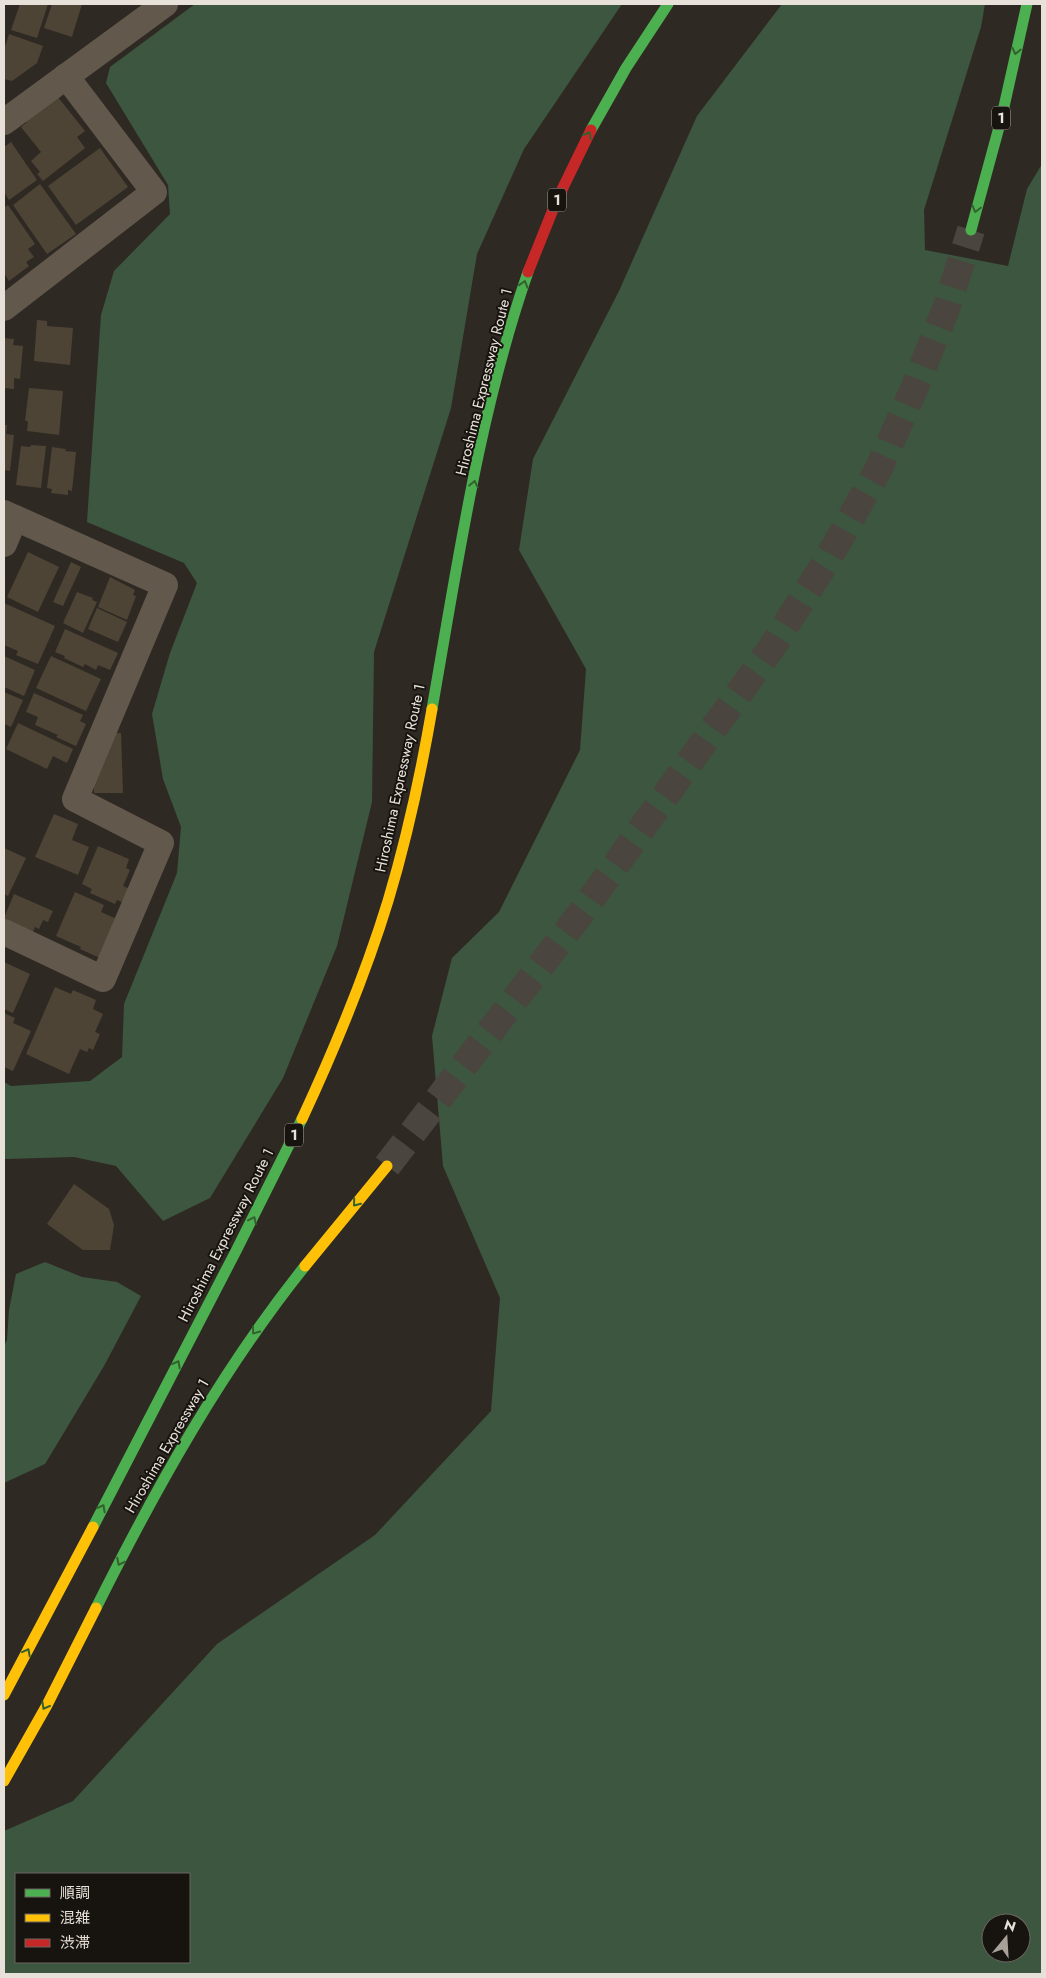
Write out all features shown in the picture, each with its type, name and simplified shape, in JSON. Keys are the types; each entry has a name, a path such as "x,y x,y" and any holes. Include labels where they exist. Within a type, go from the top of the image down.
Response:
{"highway":[{"name":"Hiroshima Expressway Route 1","path":"4,1695 248,1230 325,1066 363,974 388,902 408,831 464,531 489,416 507,342 526,276 551,213 578,153 611,92 646,34 668,4"},
{"name":"1","path":"971,230 1001,120 1027,4"},
{"name":"Hiroshima Expressway 1","path":"4,1781 53,1692 166,1473 201,1414 240,1352 285,1291 386,1166"}],"street":[{"path":"4,122 165,4"},
{"path":"4,308 154,192 66,76"},
{"path":"4,544 10,516 164,585 75,799 161,843 103,979 4,932"}],"green space":[{"path":"195,4 622,4 524,149 477,254 451,408 374,652 372,802 337,946 283,1078 210,1198 163,1221 116,1166 74,1157 4,1158 4,1082 11,1086 90,1081 122,1057 124,1004 177,873 181,827 163,779 152,714 170,653 197,583 184,563 87,522 101,315 114,271 170,214 168,185 106,83 110,67"},
{"path":"782,4 985,4 981,27 924,210 925,250 1008,266 1027,189 1042,164 1042,1974 4,1974 4,1831 73,1801 217,1644 375,1535 491,1411 500,1298 443,1166 432,1036 452,958 499,912 580,750 586,669 519,550 533,459 619,291 697,116"},
{"path":"45,1262 82,1277 117,1282 141,1296 104,1366 45,1464 4,1483 4,1346 7,1340 9,1310 16,1274"}],"building":[{"path":"20,4 48,4 37,38 11,30"},
{"path":"52,4 82,4 72,37 44,28"},
{"path":"9,34 43,46 37,63 12,81 4,79 4,50"},
{"path":"57,96 85,131 77,137 85,148 43,181 37,174 40,172 31,161 41,152 21,127 27,122 25,121"},
{"path":"11,142 37,180 9,200 4,192 4,147"},
{"path":"100,148 128,187 76,225 48,186"},
{"path":"40,184 76,234 47,254 13,205"},
{"path":"8,205 35,244 28,249 34,257 26,262 29,266 9,281 4,273 4,208"},
{"path":"37,320 47,321 47,326 73,328 70,365 34,361"},
{"path":"4,338 14,339 13,345 23,346 20,379 14,378 14,389 4,388"},
{"path":"29,388 63,391 59,435 27,431 28,421 25,421"},
{"path":"4,425 7,425 6,434 14,435 10,471 4,470"},
{"path":"31,445 46,446 41,488 16,485 21,446 30,447"},
{"path":"52,447 76,452 72,491 68,490 68,495 51,493 52,489 47,488"},
{"path":"28,552 59,567 38,612 7,597"},
{"path":"71,562 81,567 63,606 53,602"},
{"path":"110,577 135,590 133,595 136,596 127,620 98,607"},
{"path":"77,592 93,598 92,600 97,602 83,633 63,623"},
{"path":"4,603 55,626 38,664 16,655 18,651 4,645"},
{"path":"97,608 127,622 118,642 88,629"},
{"path":"65,629 118,653 110,670 98,665 96,670 85,664 83,667 55,652"},
{"path":"4,656 35,670 24,696 4,687"},
{"path":"51,656 101,679 86,711 36,688"},
{"path":"4,692 23,700 11,727 4,724"},
{"path":"34,693 83,715 80,721 86,724 76,746 56,737 58,735 35,725 38,717 26,712"},
{"path":"18,723 73,749 67,763 53,756 47,769 6,749"},
{"path":"110,733 121,733 123,793 94,793 94,770"},
{"path":"54,814 78,824 72,840 89,847 78,875 35,857"},
{"path":"98,846 129,859 126,868 130,870 123,886 132,890 126,904 117,900 115,904 90,893 92,889 82,884"},
{"path":"4,848 26,858 8,896 4,894"},
{"path":"75,892 104,905 101,912 117,919 100,958 56,936"},
{"path":"14,894 53,911 48,922 43,920 39,929 35,927 31,937 4,925 4,918"},
{"path":"4,962 30,974 13,1013 4,1009"},
{"path":"55,987 71,994 73,990 96,1000 93,1009 103,1014 95,1032 100,1034 93,1050 89,1048 87,1052 80,1049 69,1074 26,1054"},
{"path":"4,1013 15,1018 13,1023 31,1031 13,1071 4,1067"},
{"path":"74,1184 109,1209 114,1225 110,1250 83,1250 47,1224"}],"tunnel":[{"path":"387,1166 584,909 770,650 829,557 879,468 914,389 947,306 971,230"}],"traffic: fast":[{"path":"591,130 626,68 668,4"},
{"path":"971,230 1001,120 1027,4"},
{"path":"432,709 471,488 483,433 511,325 528,272"},
{"path":"93,1527 302,1119"},
{"path":"96,1608 142,1519 192,1431 245,1347 305,1266"}],"traffic: slow":[{"path":"302,1119 349,1011 370,957 388,901 413,805 432,709"},
{"path":"305,1266 387,1166"},
{"path":"4,1695 93,1527"},
{"path":"4,1781 47,1705 96,1608"}],"traffic: jam":[{"path":"528,272 556,202 591,130"}]}
